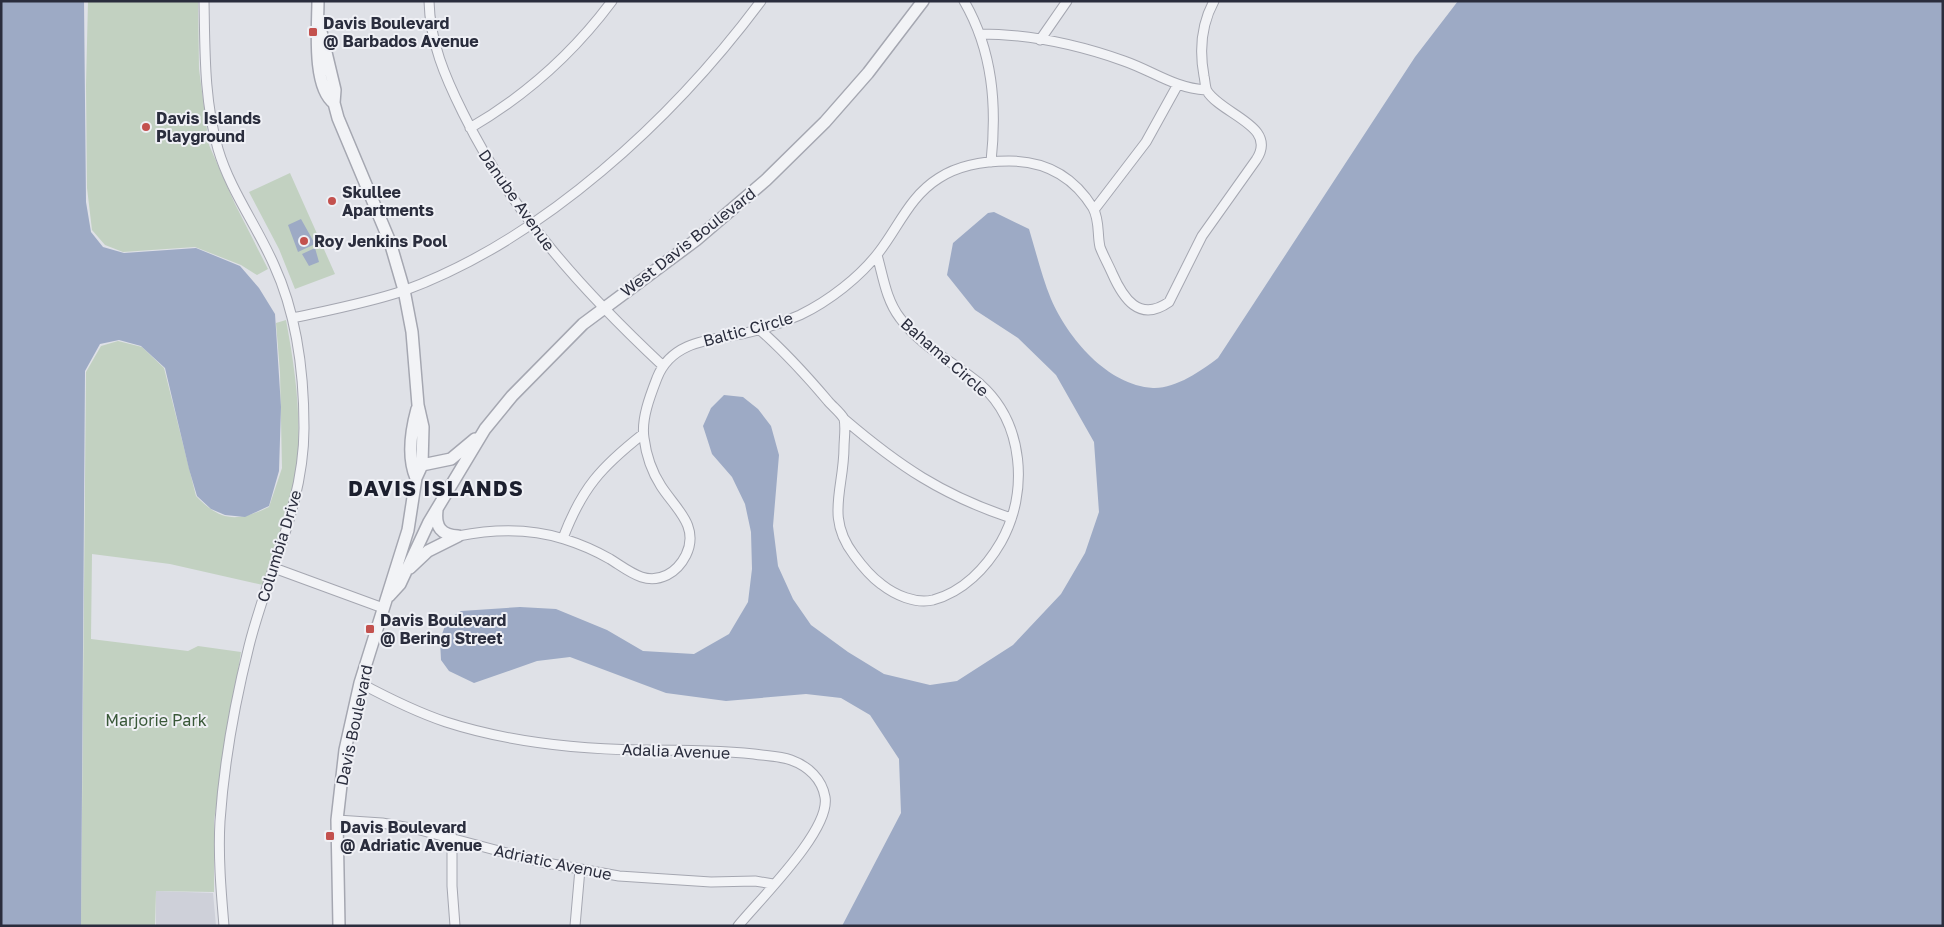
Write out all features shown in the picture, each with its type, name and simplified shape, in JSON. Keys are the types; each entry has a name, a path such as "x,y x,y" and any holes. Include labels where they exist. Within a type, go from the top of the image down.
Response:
{"street":[{"name":"Columbia Drive","path":"204,1 208,96 218,149 228,176 275,266 293,318 303,389 304,431 296,496 249,647 231,741 220,821 224,926"},
{"path":"318,1 318,20 335,90 334,103 350,150 390,242 404,290 412,332 418,405 423,427 422,465 416,478"},
{"name":"Danube Avenue","path":"429,1 431,30 435,49 470,128 494,170 530,224 602,308 662,365"},
{"path":"470,128 524,91 570,51 612,1"},
{"path":"293,318 340,308 404,290 474,258 530,224 590,180 648,130 718,56 761,1"},
{"name":"West Davis Boulevard","path":"384,603 397,588 422,534 485,429 512,396 552,354 602,308 696,240 785,162 868,73 923,1"},
{"path":"964,1 980,34 994,87 994,134 991,162"},
{"path":"1040,40 1067,1"},
{"path":"1206,90 1201,55 1202,36 1204,23 1214,1"},
{"path":"980,34 1040,40 1112,57 1157,75 1177,86 1206,90 1224,107 1252,127 1261,138 1263,147 1256,160 1202,236 1170,302 1160,308 1149,310 1137,307 1125,300 1101,248 1094,210 1146,142 1177,86"},
{"name":"Baltic Circle","path":"662,365 686,348 703,339 759,329 800,315 820,304 849,282 877,254 914,200 939,178 971,166 991,162 1025,162 1063,174 1079,189 1094,210"},
{"name":"Bahama Circle","path":"844,419 844,452 839,492 838,528 848,547 864,569 888,590 916,600 928,601 948,595 965,584 987,563 1003,538 1011,518 1019,482 1016,444 1009,425 996,402 980,384 929,347 899,318 888,296 877,254"},
{"path":"759,329 804,373 844,419 882,450 929,484 974,505 1011,518"},
{"path":"437,508 436,520 440,530 450,536 501,530 563,538 595,551 630,572 643,577 659,578 667,575 680,564 688,549 690,540 688,524 659,482 643,434 650,394 662,365"},
{"path":"416,478 410,466 413,426 418,405"},
{"name":"West Davis Boulevard","path":"422,465 451,459 485,429"},
{"path":"563,538 576,505 592,481 615,457 643,434"},
{"name":"Davis Boulevard","path":"339,926 337,820 345,750 360,683 408,530 416,478"},
{"path":"406,571 428,552 458,536"},
{"path":"274,568 384,603"},
{"name":"Adalia Avenue","path":"360,683 420,712 482,732 559,745 591,748 731,752 778,757 800,764 817,778 826,798 825,809 814,834 738,926"},
{"name":"Adriatic Avenue","path":"337,820 382,823 452,836 540,862 580,869 628,876 711,882 755,881 772,884"},
{"path":"452,836 452,886 455,926"},
{"path":"575,926 580,869"}],"shaded area":[{"path":"156,891 213,893 216,926 156,926"}],"green space":[{"name":"Davis Islands Playground","path":"88,1 198,1 199,69 209,145 235,204 268,269 257,275 241,265 195,247 123,252 105,245 92,230 87,188 86,85"},
{"path":"290,173 335,274 295,289 279,249 249,192"},
{"name":"Marjorie Park","path":"286,320 296,385 299,428 298,450 293,494 280,540 263,585 170,564 92,554 91,639 188,651 198,646 241,652 214,820 214,892 156,891 155,926 81,926 86,372 101,346 118,341 142,347 164,368 196,496 213,511 222,515 238,517 248,515 269,507 282,468 280,372 276,323"}],"water":[{"path":"1,1 84,1 86,202 91,232 103,247 124,253 196,248 240,266 259,288 275,314 281,407 279,471 269,506 245,517 225,515 211,509 197,496 165,368 141,346 119,340 100,344 85,371 81,926 1,926"},
{"path":"1458,1 1943,1 1943,926 842,926 901,813 899,759 870,715 841,698 806,694 726,701 666,693 570,657 537,661 474,683 449,671 441,660 440,640 447,620 461,611 520,607 556,609 607,630 643,651 694,654 729,634 748,602 752,569 751,532 745,504 732,477 712,454 703,426 711,408 724,395 743,397 758,409 771,426 779,455 773,526 778,566 793,599 811,625 848,652 884,674 930,685 957,681 1013,645 1061,594 1085,553 1099,512 1094,442 1056,375 1018,338 975,310 947,275 953,243 988,213 994,212 1029,229 1042,273 1058,314 1079,344 1091,357 1105,369 1136,385 1161,388 1179,382 1218,358 1415,57"},
{"path":"301,219 315,244 298,252 288,225"},
{"path":"315,248 319,262 309,266 302,254"}],"place":[{"name":"Davis Boulevard @ Barbados Avenue","path":"313,32"},
{"name":"Davis Islands Playground","path":"146,127"},
{"name":"Skullee Apartments","path":"332,201"},
{"name":"Roy Jenkins Pool","path":"304,241"},
{"name":"Davis Boulevard @ Bering Street","path":"370,629"},
{"name":"Davis Boulevard @ Adriatic Avenue","path":"330,836"}],"district":[{"name":"DAVIS ISLANDS","path":"436,488"}]}
